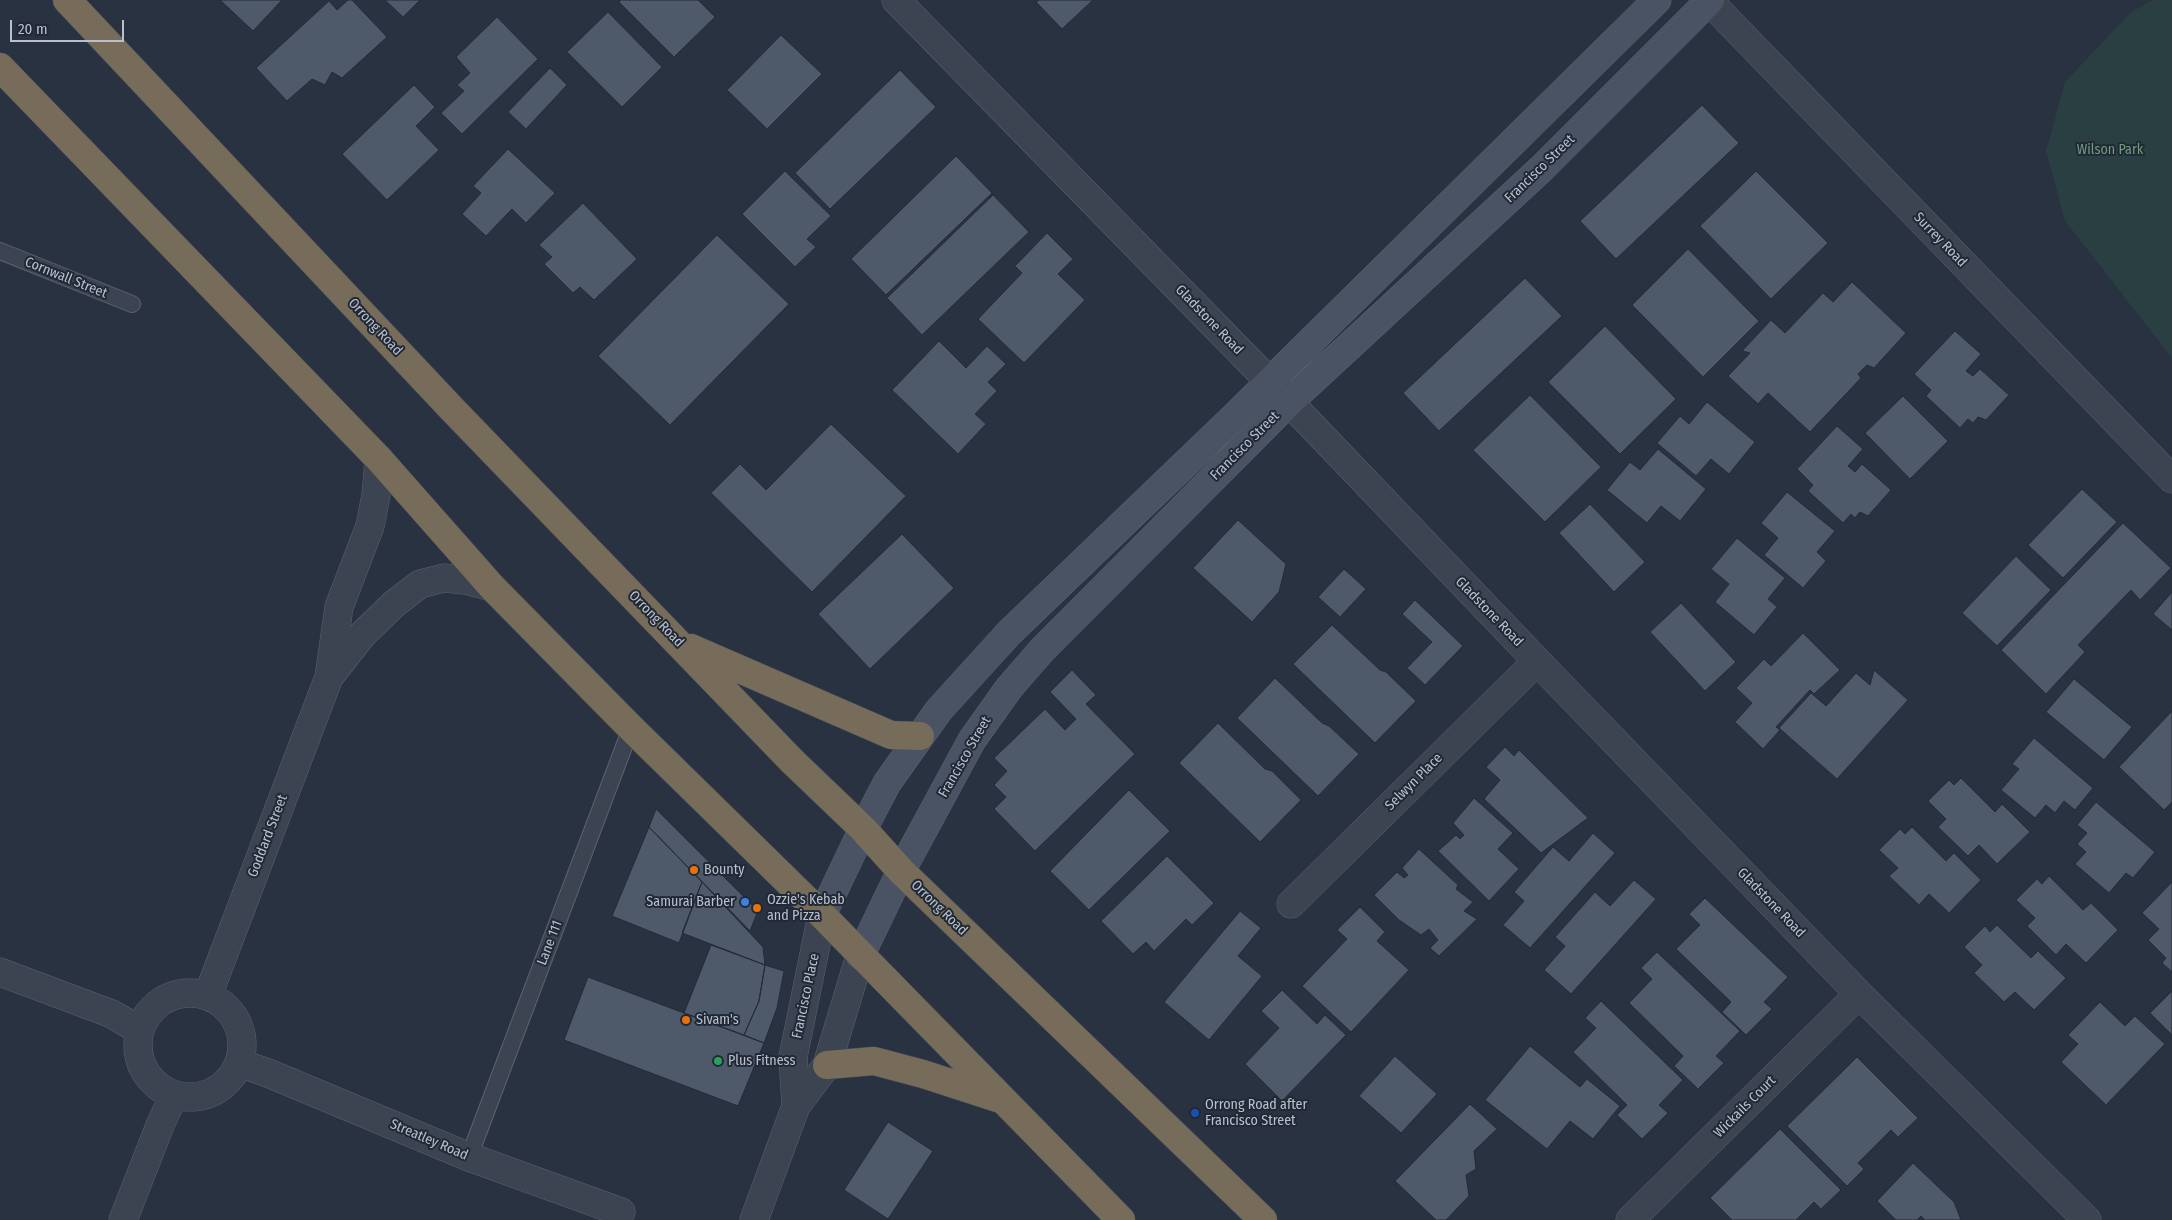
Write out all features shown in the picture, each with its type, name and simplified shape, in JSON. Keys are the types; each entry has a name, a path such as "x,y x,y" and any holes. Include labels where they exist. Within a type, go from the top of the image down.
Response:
{"highway":[{"name":"Orrong Road","path":"67,0 452,409 805,774 862,829 901,871 1263,1220"},
{"path":"0,67 379,459 492,586 631,728 822,915 1120,1220"},
{"path":"680,644 891,735 920,736"},
{"path":"827,1065 874,1061 923,1074 1003,1101"}],"street":[{"name":"Gladstone Road","path":"896,0 1269,381 1536,661 1859,994 2087,1220"},
{"name":"Francisco Street","path":"822,915 862,829 887,783 939,710 1009,633 1657,0"},
{"name":"Francisco Street","path":"860,956 901,871 972,740 1009,688 1042,650 1289,402 1541,169 1709,0"},
{"name":"Surrey Road","path":"1709,0 2172,479"},
{"name":"Goddard Street","path":"208,996 329,677 339,608 370,526 376,495 379,459"},
{"name":"Goddard Street","path":"329,677 362,635 394,604 420,584 444,578 492,586"},
{"name":"Selwyn Place","path":"1291,904 1536,661"},
{"name":"Francisco Place","path":"796,1106 794,1057 822,915"},
{"name":"Francisco Place","path":"754,1220 796,1106 827,1065 860,956"},
{"path":"0,972 112,1014 139,1030"},
{"path":"194,993 208,996 226,1007 236,1020 241,1036 242,1052 239,1063 229,1080 217,1090 196,1096 174,1095 159,1088 140,1063 137,1046 139,1030 148,1014 160,1002 177,995 194,993"},
{"name":"Wickails Court","path":"1630,1220 1859,994"},
{"name":"Streatley Road","path":"239,1063 268,1073 469,1157 621,1212"},
{"path":"124,1220 161,1123 174,1095"}],"lane":[{"name":"Cornwall Street","path":"0,251 132,304"},
{"name":"Lane 111","path":"469,1157 631,728"}],"green space":[{"name":"Wilson Park","path":"2153,0 2172,0 2172,358 2065,221 2046,151 2065,82 2130,13"}],"building":[{"path":"220,0 282,0 253,31"},
{"path":"348,0 352,0 387,37 342,78 332,72 325,85 312,79 287,101 256,68 329,1 337,10"},
{"path":"385,0 420,0 403,17"},
{"path":"621,0 698,0 715,17 674,57 619,2"},
{"path":"1039,0 1093,0 1062,29 1036,2"},
{"path":"608,12 662,67 622,107 567,52"},
{"path":"497,17 538,59 462,134 441,113 464,91 457,85 470,73 456,57"},
{"path":"781,35 822,74 767,129 727,90"},
{"path":"550,68 567,85 526,129 508,112"},
{"path":"900,70 936,107 830,209 795,173"},
{"path":"414,85 435,107 416,126 439,150 387,200 342,154"},
{"path":"1702,105 1739,143 1616,259 1580,221"},
{"path":"508,149 555,193 526,223 512,209 486,236 462,214 481,193 473,186"},
{"path":"956,156 992,193 886,295 851,259"},
{"path":"785,171 831,216 807,239 816,247 795,267 742,214"},
{"path":"1756,171 1828,243 1771,299 1700,226"},
{"path":"993,195 1029,232 922,335 887,298"},
{"path":"583,203 637,259 594,300 580,287 573,293 544,264 552,257 539,245"},
{"path":"1047,233 1073,259 1058,274 1085,300 1024,363 978,319 1022,273 1015,266"},
{"path":"717,235 789,304 670,425 598,356"},
{"path":"1688,249 1759,321 1703,377 1632,305"},
{"path":"1525,278 1562,316 1439,431 1403,393"},
{"path":"1852,282 1906,333 1874,368 1867,365 1858,374 1861,378 1810,432 1768,393 1758,404 1728,376 1750,353 1742,351 1771,320 1785,333 1823,293 1833,302"},
{"path":"1605,326 1676,399 1620,454 1548,382"},
{"path":"1955,331 1981,354 1966,371 1973,376 1980,369 2009,395 1986,420 1978,417 1973,423 1968,419 1960,428 1926,396 1931,390 1914,374"},
{"path":"939,341 966,368 987,346 1006,364 988,382 997,391 975,414 986,424 958,454 892,390"},
{"path":"1530,395 1601,467 1545,522 1473,450"},
{"path":"1903,396 1948,441 1910,479 1865,433"},
{"path":"1707,402 1755,442 1729,474 1711,459 1696,476 1657,443 1680,416 1689,424"},
{"path":"831,424 906,496 812,592 711,493 740,464 766,490"},
{"path":"1837,426 1863,449 1848,466 1855,472 1862,464 1891,490 1868,516 1860,512 1855,518 1851,514 1843,523 1808,491 1813,485 1797,469"},
{"path":"1658,449 1706,489 1680,521 1661,506 1647,523 1607,490 1630,462 1640,470"},
{"path":"2082,489 2117,522 2063,578 2028,545"},
{"path":"1787,492 1835,531 1817,552 1826,561 1803,588 1764,555 1778,538 1761,523"},
{"path":"1590,504 1645,562 1614,592 1559,533"},
{"path":"1238,520 1286,564 1279,592 1252,622 1193,568"},
{"path":"2123,523 2171,568 2140,600 2131,590 2078,645 2085,652 2046,694 2001,650"},
{"path":"902,534 954,588 870,669 818,614"},
{"path":"1737,538 1785,578 1768,599 1777,607 1754,635 1715,602 1729,584 1711,569"},
{"path":"2016,556 2051,590 1997,646 1962,613"},
{"path":"1344,569 1366,589 1340,617 1318,597"},
{"path":"2172,592 2172,630 2153,614"},
{"path":"1415,600 1463,646 1425,685 1407,668 1432,642 1402,614"},
{"path":"1681,603 1736,662 1705,691 1650,632"},
{"path":"1332,625 1416,701 1375,743 1293,664"},
{"path":"1803,633 1840,670 1814,694 1810,690 1776,727 1780,730 1763,749 1735,722 1752,703 1736,688 1764,659 1771,666"},
{"path":"1072,670 1096,695 1086,704 1135,754 1035,851 994,809 1006,797 994,785 1007,771 994,758 1045,709 1065,730 1076,719 1050,692"},
{"path":"1874,670 1908,700 1837,779 1779,728 1811,693 1826,706 1856,673 1870,685"},
{"path":"1275,678 1322,723 1329,726 1359,754 1318,796 1237,718"},
{"path":"2074,679 2132,727 2104,760 2046,712"},
{"path":"2172,711 2172,802 2164,810 2119,767"},
{"path":"1218,723 1265,769 1272,771 1301,800 1260,842 1179,763"},
{"path":"2034,738 2093,788 2075,810 2064,801 2055,813 2046,805 2035,818 2001,790 2019,769 2012,764"},
{"path":"1505,747 1514,756 1519,750 1588,818 1541,853 1484,799 1500,780 1486,767"},
{"path":"1961,778 1995,812 2002,804 2030,832 1997,864 1979,845 1968,856 1938,827 1946,819 1928,801 1949,780 1954,785"},
{"path":"1129,790 1170,831 1089,910 1050,871"},
{"path":"1474,798 1513,833 1498,849 1519,869 1489,901 1438,851 1456,835 1460,839 1464,835 1453,823"},
{"path":"2096,802 2155,852 2133,878 2126,873 2109,893 2075,864 2086,852 2077,844 2087,833 2077,825"},
{"path":"656,809 758,911 750,931 649,827"},
{"path":"649,827 702,882 679,943 612,916"},
{"path":"1912,827 1946,861 1954,853 1981,880 1949,913 1929,894 1919,905 1889,876 1898,868 1879,850 1900,829 1905,834"},
{"path":"1593,833 1615,853 1530,948 1503,925 1524,901 1514,892 1553,847 1569,861"},
{"path":"1419,849 1458,885 1456,889 1473,902 1464,911 1477,919 1439,956 1430,948 1438,940 1429,929 1421,935 1399,920 1374,895 1397,872 1404,878 1408,875 1402,868"},
{"path":"1167,856 1214,903 1192,925 1186,919 1154,951 1146,942 1133,954 1101,921"},
{"path":"2049,876 2083,910 2091,903 2118,930 2086,963 2066,944 2056,955 2027,926 2035,918 2016,900 2037,879 2042,884"},
{"path":"1634,880 1656,899 1571,994 1544,970 1565,946 1555,937 1595,892 1610,906"},
{"path":"702,882 763,947 765,965 682,933"},
{"path":"2172,882 2172,972 2162,963 2166,958 2148,940 2159,929 2142,913"},
{"path":"1705,898 1788,977 1764,1002 1772,1009 1746,1035 1722,1012 1731,1002 1676,949 1700,925 1689,914"},
{"path":"1360,907 1385,932 1377,941 1409,970 1351,1032 1302,986 1347,939 1337,930"},
{"path":"1240,911 1261,928 1238,956 1262,976 1209,1040 1164,1002"},
{"path":"1997,925 2031,958 2038,951 2066,978 2034,1010 2015,992 2004,1002 1974,973 1982,965 1964,947 1985,926 1990,932"},
{"path":"711,945 765,965 759,1001 744,1035 684,1013"},
{"path":"1657,952 1740,1031 1716,1056 1724,1063 1698,1089 1674,1066 1683,1056 1629,1003 1652,979 1641,968"},
{"path":"765,965 784,971 777,1008 764,1043 744,1035 759,1001"},
{"path":"588,977 764,1043 738,1106 564,1040"},
{"path":"1282,990 1317,1024 1325,1015 1346,1035 1282,1101 1245,1064 1279,1028 1261,1011"},
{"path":"2172,991 2172,1035 2150,1013"},
{"path":"1601,1001 1683,1080 1659,1105 1668,1113 1642,1139 1617,1115 1627,1105 1573,1052 1596,1028 1585,1018"},
{"path":"2100,1002 2125,1026 2135,1016 2165,1044 2106,1105 2061,1062 2078,1044 2068,1035"},
{"path":"1530,1046 1580,1087 1587,1079 1620,1106 1593,1139 1570,1121 1547,1149 1485,1100"},
{"path":"1395,1056 1437,1094 1401,1133 1359,1096"},
{"path":"1857,1057 1918,1118 1898,1137 1891,1130 1858,1163 1864,1169 1847,1186 1787,1126"},
{"path":"1470,1104 1497,1129 1474,1151 1476,1169 1466,1175 1469,1196 1446,1220 1436,1220 1395,1181"},
{"path":"888,1122 933,1151 888,1219 844,1190"},
{"path":"1780,1129 1841,1190 1821,1209 1814,1202 1796,1220 1732,1220 1710,1198"},
{"path":"1913,1163 1954,1202 1961,1220 1925,1220 1921,1216 1917,1220 1896,1220 1877,1201"}],"place":[{"name":"Bounty","path":"694,870"},
{"name":"Samurai Barber","path":"745,902"},
{"name":"Ozzie's Kebab and Pizza","path":"757,908"},
{"name":"Sivam's","path":"686,1020"},
{"name":"Plus Fitness","path":"718,1061"},
{"name":"Orrong Road after Francisco Street","path":"1195,1113"}]}
